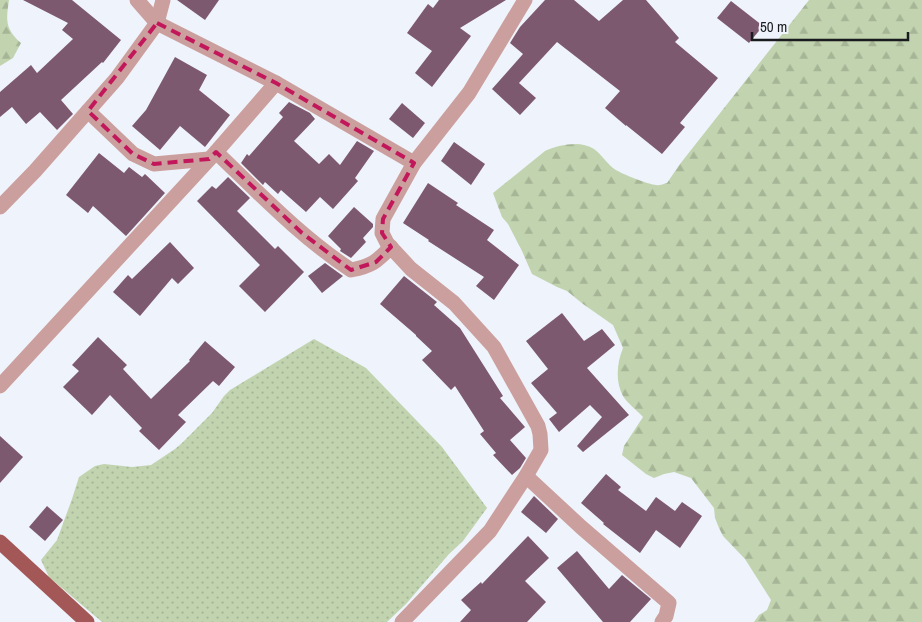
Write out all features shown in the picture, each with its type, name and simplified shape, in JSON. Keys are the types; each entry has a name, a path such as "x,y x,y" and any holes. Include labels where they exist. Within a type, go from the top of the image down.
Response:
{"main road":[{"path":"0,542 87,622"}],"street":[{"path":"137,0 158,22 276,83 414,163"},
{"path":"0,207 35,171 117,78 158,22 163,0"},
{"path":"402,622 490,531 541,450 538,426 494,346 454,303 411,269 391,247 382,233 383,219 414,163 469,93 525,0"},
{"path":"0,386 212,156 276,83"},
{"path":"88,111 133,154 154,164 212,156 302,232 351,270 376,262 391,247"},
{"path":"526,476 581,527 670,603 662,622"}],"highlighted area":[{"path":"157,23 276,83 414,163 383,219 382,233 391,247 376,262 351,270 302,233 216,152 209,159 154,164 133,154 88,111"}],"green space":[{"path":"0,0 9,0 7,13 9,29 21,43 13,58 0,66"},
{"path":"809,0 922,0 922,622 754,622 759,615 767,610 771,600 745,559 723,536 715,518 714,508 691,478 674,472 654,478 622,455 624,446 643,417 627,402 620,390 618,372 619,359 623,348 613,325 567,291 532,274 508,224 502,217 493,193 545,151 570,144 588,146 594,149 613,168 633,178 657,185 667,183"},
{"path":"314,339 366,368 442,447 487,508 463,541 449,554 406,604 387,622 102,622 49,577 41,560 57,540 79,477 95,466 104,464 132,467 151,465 182,443 212,413 230,390"}],"building":[{"path":"23,0 72,0 121,40 103,63 61,100 73,114 57,130 40,112 26,124 12,107 0,117 0,92 31,65 37,73 73,39 62,30 68,23"},
{"path":"177,0 219,0 205,20"},
{"path":"439,0 506,0 460,28 471,36 432,87 415,73 432,51 407,33 428,4 433,8"},
{"path":"545,0 574,0 599,21 623,0 646,0 679,38 675,42 718,78 680,123 685,127 662,154 605,108 620,91 557,42 519,83 536,98 520,115 492,89 523,54 510,43 520,27"},
{"path":"731,1 763,26 749,43 717,18"},
{"path":"175,57 207,75 199,90 230,115 205,147 180,126 160,150 132,126 146,110"},
{"path":"289,102 310,113 315,119 294,141 319,164 329,154 340,165 357,141 374,151 355,178 358,181 333,209 320,197 306,212 281,190 278,194 265,182 263,185 241,163 247,154 249,156 283,117 279,113"},
{"path":"402,103 425,123 413,138 389,119"},
{"path":"454,142 485,164 471,185 441,161"},
{"path":"99,153 124,173 129,167 142,177 145,174 165,193 126,236 93,206 88,213 66,195"},
{"path":"228,177 250,198 237,211 275,249 278,246 304,272 265,312 239,286 260,265 197,201 212,186 216,189"},
{"path":"428,183 458,203 456,205 494,230 487,240 519,265 494,300 476,286 484,277 403,223"},
{"path":"354,207 373,224 373,227 363,238 366,242 351,258 340,251 341,249 328,236"},
{"path":"170,242 194,268 178,284 172,278 140,316 113,292 128,275 132,279"},
{"path":"325,263 343,276 322,293 308,276"},
{"path":"404,276 437,302 434,305 460,328 503,396 500,398 525,427 510,440 526,458 520,468 512,475 493,455 496,453 480,434 484,431 455,386 451,390 422,360 432,351 380,304"},
{"path":"562,313 584,341 602,329 615,345 587,368 629,415 583,452 577,446 602,417 590,405 559,432 549,419 557,413 531,383 548,369 526,341"},
{"path":"98,337 127,365 123,369 151,399 190,361 205,341 235,367 219,386 213,381 178,415 186,422 159,450 139,431 142,428 110,395 92,415 63,387 79,371 72,365"},
{"path":"0,436 23,457 0,483"},
{"path":"606,474 621,487 618,490 646,511 656,497 675,511 682,502 702,516 680,548 656,530 640,553 603,524 581,503"},
{"path":"534,496 558,519 546,533 521,512"},
{"path":"47,506 63,520 45,541 29,527"},
{"path":"528,536 549,558 525,581 546,602 527,622 460,622 471,610 461,600 481,582 482,584"},
{"path":"577,551 609,589 622,575 651,599 630,622 603,622 557,568"}]}
